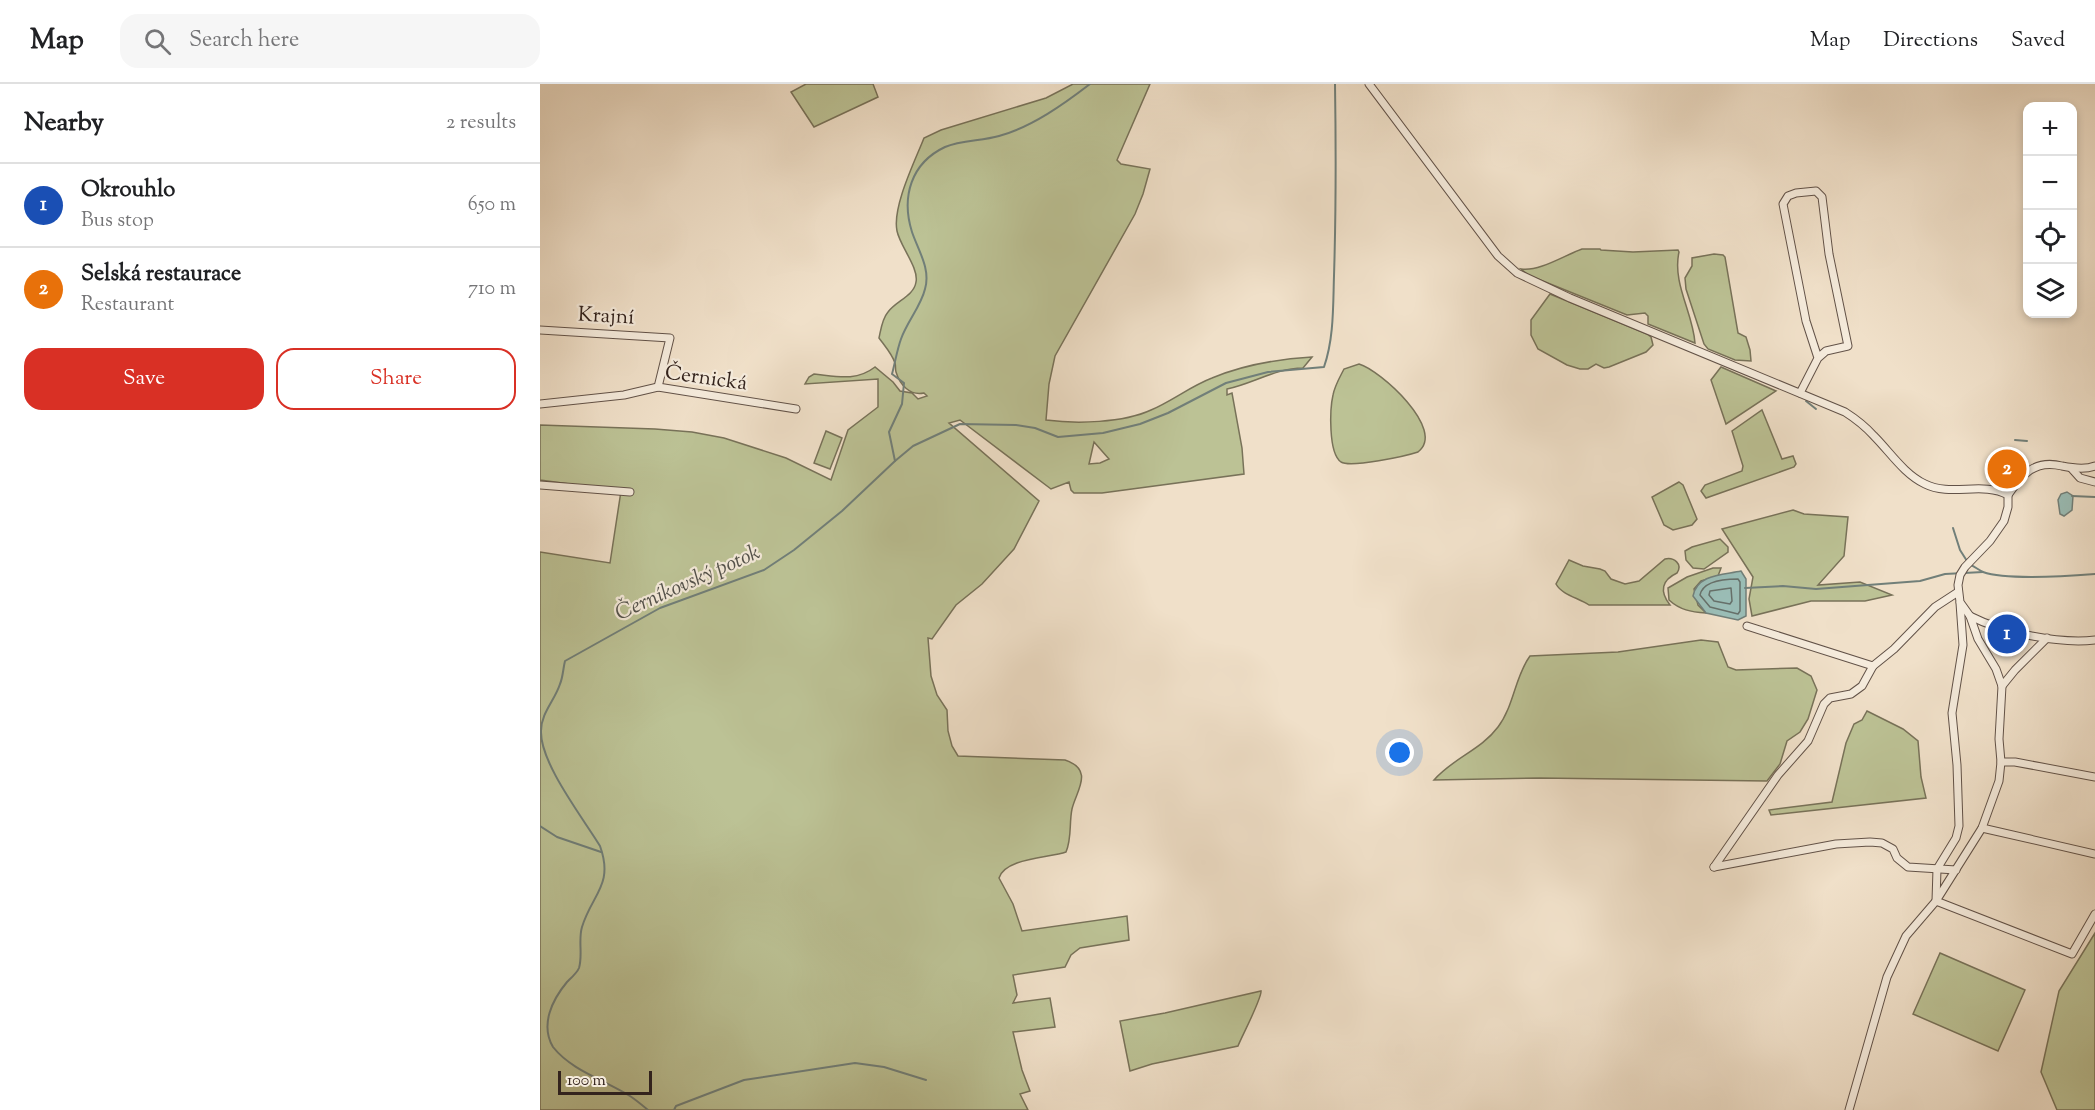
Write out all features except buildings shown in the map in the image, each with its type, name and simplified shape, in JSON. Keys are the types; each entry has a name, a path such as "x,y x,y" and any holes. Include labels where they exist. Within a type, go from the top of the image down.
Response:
{"street":[{"path":"1369,84 1498,256 1517,273 1570,298 1845,412 1861,423 1903,467 1926,485 1950,489 2000,490 2008,495"},
{"path":"1800,393 1818,358 1826,351 1848,346 1828,254 1822,197 1816,191 1809,190 1788,196 1783,204 1806,321 1818,358"},
{"name":"Krajní","path":"540,330 670,338 658,387"},
{"name":"Černická","path":"540,404 624,394 658,387 796,409"},
{"path":"1936,901 1937,869 1956,838 1959,826 1952,713 1963,645 1958,592 1960,575 2004,521 2008,507 2008,495 2021,476 2038,465 2053,464 2071,468 2095,466"},
{"path":"2071,468 2080,478 2095,482"},
{"path":"540,485 630,492"},
{"path":"1956,870 1908,867 1898,858 1893,849 1882,843 1870,842 1836,844 1714,867 1778,774 1808,741 1824,704 1830,698 1851,694 1862,686 1873,666 1894,649 1935,606 1958,592"},
{"path":"1850,1110 1887,977 1906,936 1936,901 1982,828 1999,781 2002,686 1996,669 1978,639 1970,616 1960,603"},
{"path":"1970,616 1986,624 2064,642 2095,640"},
{"path":"1747,626 1873,666"},
{"path":"2002,686 2047,638"},
{"path":"2001,762 2015,762 2095,777"},
{"path":"1982,828 2095,854"},
{"path":"1936,901 2072,954 2095,914"}],"green space":[{"path":"806,84 873,84 878,97 814,127 791,92"},
{"path":"1073,84 1150,84 1117,160 1121,164 1150,169 1143,194 1135,214 1055,356 1049,384 1046,420 1085,422 1127,418 1151,410 1204,381 1224,373 1261,363 1312,357 1303,368 1274,373 1227,389 1227,395 1232,393 1242,448 1244,474 1102,493 1074,493 1069,482 1051,489 960,420 949,423 1039,501 1014,549 982,584 956,605 932,639 928,638 931,676 937,695 947,710 948,731 952,746 958,756 1065,760 1079,769 1081,782 1072,809 1066,852 1009,866 999,878 1013,904 1022,931 1127,916 1129,940 1080,948 1071,955 1065,967 1013,975 1017,995 1013,1003 1050,998 1055,1027 1013,1032 1022,1070 1030,1091 1020,1094 1028,1110 540,1110 540,552 610,563 621,491 540,480 540,425 655,429 692,432 724,438 786,458 831,480 848,430 878,407 878,379 805,384 809,377 814,374 838,377 860,375 875,367 900,391 912,393 918,399 927,396 924,393 914,393 903,385 896,372 894,360 879,338 886,315 915,287 915,270 899,237 896,221 905,184 924,138 941,130 1046,98","holes":["1094,442 1109,459 1089,464"]},
{"path":"1582,249 1633,252 1678,250 1680,287 1695,343 1648,324 1648,316 1645,313 1627,315 1528,275 1521,269 1544,266"},
{"path":"1714,254 1725,257 1738,333 1746,337 1751,361 1735,360 1708,349 1704,344 1686,289 1685,278 1692,266 1692,258"},
{"path":"1550,294 1647,334 1651,337 1653,345 1646,352 1609,367 1604,368 1596,364 1588,369 1580,369 1567,365 1538,349 1531,335 1531,320"},
{"path":"1359,364 1381,377 1395,389 1418,416 1424,430 1425,442 1418,452 1356,464 1341,462 1337,457 1331,430 1333,395 1344,369"},
{"path":"1721,367 1776,391 1726,424 1711,380"},
{"path":"1762,410 1782,459 1793,456 1796,464 1794,467 1706,498 1701,491 1705,485 1742,471 1743,466 1732,431"},
{"path":"826,431 842,438 830,469 814,463"},
{"path":"1679,482 1683,485 1697,519 1692,525 1673,530 1664,525 1652,497"},
{"path":"1793,510 1804,514 1848,517 1844,556 1818,585 1860,582 1892,595 1865,601 1811,601 1752,616 1749,599 1753,577 1722,529"},
{"path":"1720,539 1728,547 1728,552 1704,569 1693,568 1686,560 1685,551"},
{"path":"1665,559 1674,560 1679,567 1677,573 1668,579 1664,586 1664,595 1670,605 1589,605 1566,594 1556,584 1569,560 1605,571 1611,579 1625,584 1639,581"},
{"path":"1713,568 1721,568 1718,576 1701,581 1694,589 1698,605 1706,613 1686,610 1669,600 1668,588 1687,577"},
{"path":"1701,640 1718,642 1728,667 1736,670 1797,668 1811,676 1817,690 1808,719 1800,732 1787,741 1780,764 1767,781 1539,778 1434,780 1484,742 1498,727 1508,710 1521,673 1530,656 1618,652"},
{"path":"1867,711 1903,729 1918,741 1921,777 1926,798 1771,815 1769,810 1832,802 1846,743 1854,724 1862,720"},
{"path":"2095,933 2095,1110 2057,1110 2041,1072 2059,991"},
{"path":"1940,953 2025,990 1998,1051 1913,1014"},
{"path":"1261,991 1238,1046 1152,1064 1130,1071 1120,1021"}],"water":[{"path":"2067,492 2073,496 2072,510 2064,516 2060,514 2058,500 2061,494"},
{"path":"1741,571 1746,579 1746,616 1738,620 1706,613 1693,596 1700,583 1705,579"}],"waterway":[{"name":"Černíkovský potok","path":"648,1110 630,1096 570,1063 553,1047 549,1039 550,1013 562,989 579,968 582,927 600,889 604,870 604,859 600,846 555,774 547,759 543,744 541,731 543,718 558,690 565,661 660,608 764,570 794,550 842,511 895,461 889,432 902,404 904,383 892,374 901,339 920,302 926,282 925,267 909,219 909,194 917,172 924,162 945,147 999,136 1023,127 1058,107 1090,84"},
{"path":"895,461 913,446 960,424 1016,425 1035,428 1058,437 1103,433 1140,424 1168,413 1226,383 1268,372 1324,367 1330,345 1333,310 1335,84"},
{"path":"1806,401 1816,409"},
{"path":"2015,440 2027,441"},
{"path":"2072,496 2095,497"},
{"path":"1953,528 1960,550 1967,561"},
{"path":"1971,565 1983,572 2007,576 2095,574"},
{"path":"1745,588 1783,586 1816,589 1920,581 1945,574 1983,572"},
{"path":"540,826 557,837 601,852"},
{"path":"674,1110 676,1106 744,1080 855,1063 884,1067 926,1080"}],"place":[{"name":"Selská restaurace","path":"2007,469"},
{"name":"Okrouhlo","path":"2007,634"}]}
